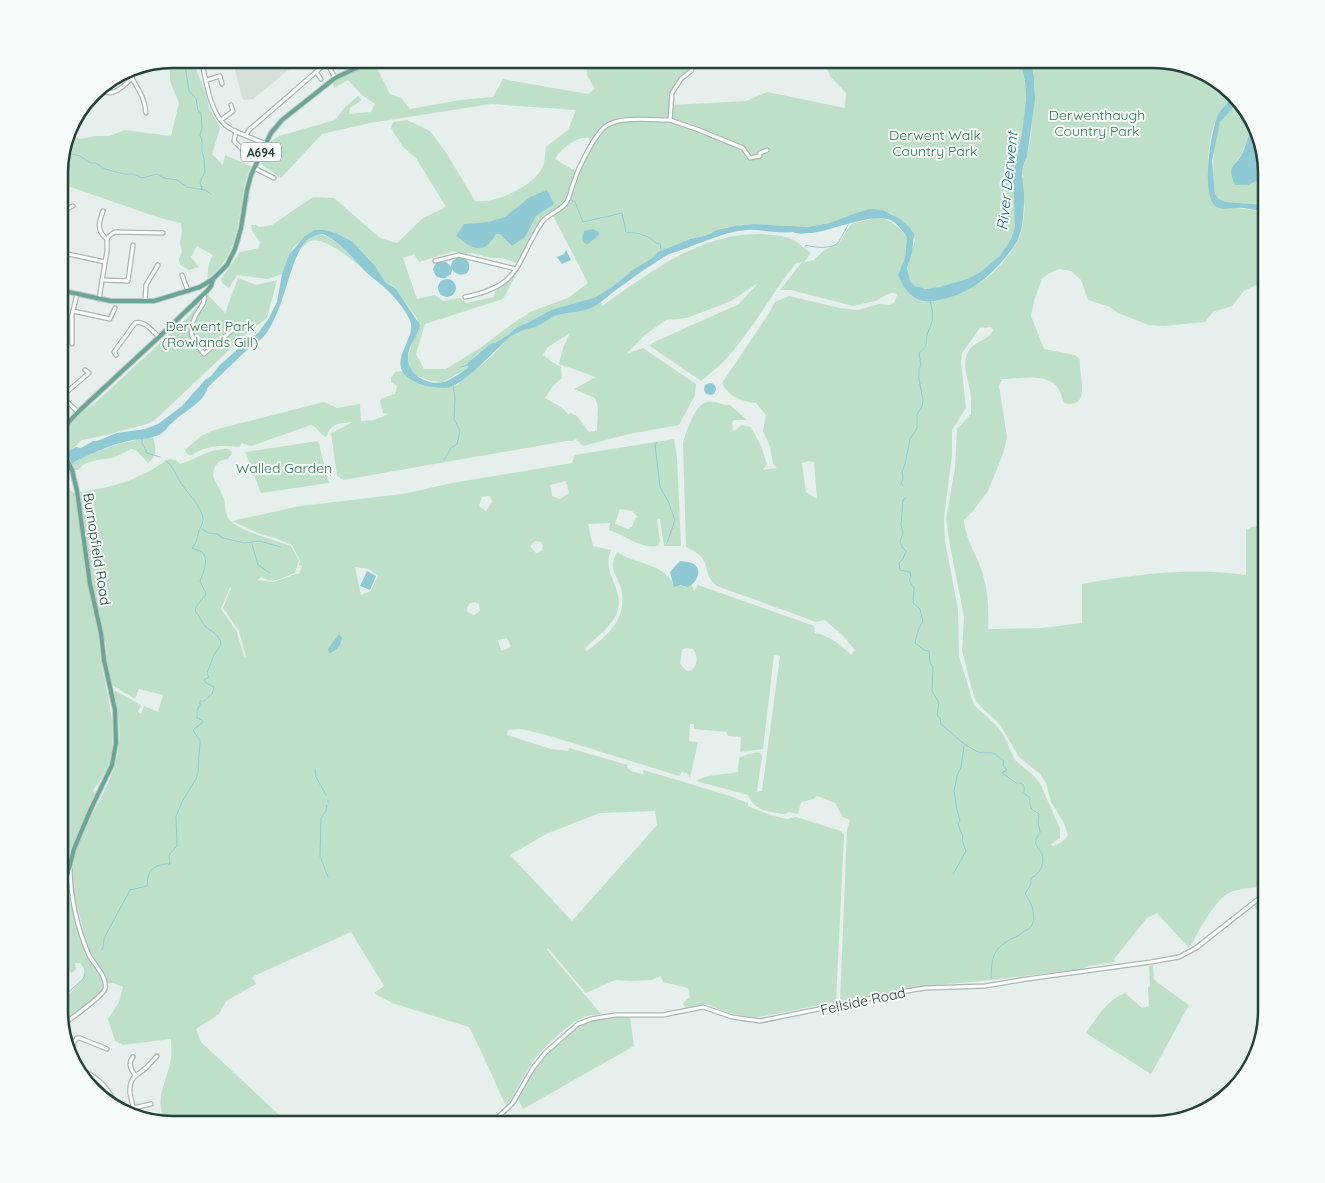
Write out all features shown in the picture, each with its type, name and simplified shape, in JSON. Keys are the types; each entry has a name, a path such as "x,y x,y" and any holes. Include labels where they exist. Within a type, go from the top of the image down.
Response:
{"main road":[{"name":"A694","path":"68,292 124,302 162,299 206,284 227,265 235,249 241,228 247,190 264,143 282,120 335,78 357,68"},
{"name":"Burnopfield Road","path":"68,423 206,293 211,286 212,279"},
{"path":"206,284 206,293"},
{"name":"Burnopfield Road","path":"68,462 72,470 80,505 90,584 115,710 116,730 116,748 112,765 86,820 68,872"}],"street":[{"path":"203,68 212,102 221,120 226,126 264,143"},
{"path":"246,135 249,130 320,68"},
{"path":"330,68 335,78"},
{"path":"670,119 672,93 681,79 692,68"},
{"path":"316,72 321,79"},
{"path":"130,76 139,88 146,113"},
{"path":"207,80 220,76 222,84"},
{"path":"105,92 114,93 122,89 131,79"},
{"path":"145,105 150,105"},
{"path":"221,120 234,112 231,105"},
{"path":"465,297 486,293 500,286 517,270 543,220 566,203 582,162 606,126 616,122 633,120 670,119 743,148 750,158 760,156 760,153 767,150"},
{"path":"236,131 234,141 241,148"},
{"path":"254,168 274,178"},
{"path":"68,208 73,206"},
{"path":"103,211 98,226 99,230 108,239"},
{"path":"99,299 109,236 114,232 163,233"},
{"path":"102,280 128,281 133,245"},
{"path":"68,254 105,262"},
{"path":"435,261 459,255 517,270"},
{"path":"145,300 146,285 158,265"},
{"path":"182,275 188,291"},
{"path":"206,293 205,302 190,326 194,342 204,354 235,328"},
{"path":"72,344 73,311 77,294"},
{"path":"73,311 110,319 115,308"},
{"path":"116,355 114,352 135,323 142,322 159,338"},
{"path":"68,390 89,373 85,370"},
{"path":"68,402 78,412"},
{"path":"68,1020 100,996 105,989 104,978 89,956 78,920 70,883 70,864"},
{"name":"Fellside Road","path":"499,1116 512,1104 533,1068 545,1053 578,1024 591,1019 615,1015 663,1014 703,1007 732,1017 760,1021 925,988 985,986 1070,972 1162,961 1189,953 1258,899"},
{"path":"74,1046 77,1038 80,1038 107,1049"},
{"path":"148,1105 133,1108 130,1086 135,1075 146,1068 158,1055"},
{"path":"131,1058 130,1066 135,1075"},
{"path":"88,1073 103,1083 110,1094"}],"shaded area":[{"path":"234,68 291,68 253,99 243,100"}],"green space":[{"path":"170,68 196,68 206,94 209,108 220,128 212,154 223,165 225,155 251,166 245,183 238,226 231,250 217,270 207,279 209,264 213,255 197,246 191,257 199,267 189,270 180,265 179,259 182,252 180,243 181,223 160,218 68,186 68,159 74,136 80,139 109,136 125,130 171,136 179,103 170,81"},
{"name":"Derwent Walk Country Park","path":"362,68 377,68 390,94 401,98 410,109 460,100 493,97 503,79 588,94 595,89 587,75 587,68 692,68 681,79 672,93 671,105 746,101 767,92 845,108 846,93 830,76 827,68 1022,68 1026,108 1024,128 1013,174 1014,230 996,261 978,274 962,282 929,289 920,288 912,283 908,276 908,263 915,239 900,219 884,210 856,213 829,223 806,227 753,224 728,227 658,252 654,257 596,297 551,310 517,327 508,335 492,343 461,368 468,366 468,368 443,382 431,381 415,375 409,367 408,357 412,342 419,329 417,318 394,287 385,282 369,259 352,241 336,233 314,230 293,248 282,274 268,279 237,275 229,288 222,283 221,279 240,252 259,248 260,242 252,231 251,225 259,227 272,225 313,197 334,198 380,238 397,243 423,218 446,207 416,158 403,147 391,128 393,122 407,120 430,131 447,154 475,201 483,201 492,200 511,193 536,176 543,165 546,147 568,130 576,110 491,104 370,123 322,134 281,178 261,164 270,142 279,136 335,120 345,107 358,96 362,100 350,108 349,114 371,112 375,104 363,96 348,80 334,88 333,82","holes":["590,138 595,141 577,172 555,159 560,152 574,141","552,214 588,283 568,298 532,311 480,348 446,369 424,369 416,354 425,324 503,299 518,271 517,269 495,292 494,297 466,303 460,298 443,301 435,295 417,299 403,258 414,254 419,262 454,251 491,258 503,258 520,265 543,220"]},
{"name":"Derwenthaugh Country Park","path":"1032,68 1160,68 1180,71 1193,75 1211,85 1229,101 1215,122 1212,132 1209,154 1210,198 1237,208 1257,211 1257,284 1244,291 1232,306 1213,312 1205,322 1164,326 1149,325 1118,313 1110,307 1088,300 1081,280 1071,271 1059,269 1048,274 1042,279 1031,316 1044,349 1075,355 1080,359 1081,396 1073,404 1064,403 1058,388 1047,380 1040,378 1002,379 999,386 1007,437 1003,454 988,491 964,520 969,541 985,581 988,602 988,629 1043,628 1082,623 1082,584 1164,573 1205,572 1246,575 1246,530 1257,526 1258,887 1231,892 1219,901 1207,917 1189,948 1157,913 1147,918 1114,959 1115,962 1088,966 1081,969 924,986 840,1001 847,830 850,820 843,817 835,803 817,796 801,802 798,814 789,812 782,814 757,807 748,795 696,781 710,776 738,772 739,758 749,754 760,753 762,756 757,791 755,792 762,791 780,656 774,655 763,749 740,752 741,737 728,736 727,732 694,729 694,724 690,724 689,741 698,742 690,778 687,773 682,772 679,776 522,729 508,730 507,735 551,749 568,751 569,748 628,765 627,767 631,771 643,774 644,770 730,796 770,815 787,819 796,817 841,831 844,835 836,1002 754,1018 729,1013 706,1004 685,1007 683,1003 690,997 688,988 663,982 661,976 652,980 615,980 586,993 548,948 547,950 601,1014 586,1016 576,1021 548,1044 536,1057 506,1106 469,1027 392,1003 374,993 384,986 351,932 252,977 256,984 226,1001 219,1014 196,1029 201,1042 280,1116 163,1115 161,1099 171,1059 171,1039 123,1045 115,1041 108,1019 119,1002 123,987 113,983 103,985 102,991 97,996 68,1018 68,995 83,979 86,971 80,963 75,963 76,969 72,973 68,968 68,894 70,894 78,932 84,934 72,885 73,862 77,847 105,790 118,755 119,721 112,689 141,705 138,712 141,714 144,706 158,712 163,695 139,689 135,699 112,685 107,663 106,642 99,642 112,721 112,750 102,777 93,790 95,794 71,849 68,861 68,489 74,493 101,488 134,478 169,459 176,460 180,464 214,450 229,449 232,453 228,459 217,464 213,475 224,499 228,518 239,527 247,531 291,546 299,561 295,573 274,580 262,577 257,580 274,582 299,574 302,566 299,565 300,561 292,545 260,534 232,521 300,506 403,494 452,483 572,463 575,455 674,439 677,457 681,546 664,546 660,519 657,520 660,542 658,546 639,544 609,530 610,523 588,524 593,546 611,550 609,568 619,599 612,622 585,649 587,651 609,632 622,609 621,589 613,568 617,552 663,572 673,584 688,587 692,585 694,591 698,585 814,626 815,633 834,641 851,655 855,650 825,620 816,622 717,586 709,576 701,557 686,547 683,443 695,413 703,404 716,402 730,405 747,420 734,420 732,422 733,431 742,425 751,427 761,446 767,464 763,470 777,468 773,464 770,447 763,431 766,415 756,403 745,401 732,395 722,383 775,302 789,296 840,308 858,310 879,304 890,305 894,303 897,295 895,293 890,293 875,301 853,306 791,290 780,290 802,262 796,263 735,349 701,381 650,346 652,343 739,304 758,283 731,301 687,318 666,320 646,334 626,354 643,348 696,384 695,395 679,425 629,434 583,446 576,439 343,480 337,476 331,433 353,422 333,426 326,437 311,425 251,446 242,443 239,447 214,446 202,449 192,455 187,454 185,450 201,436 214,430 324,402 337,408 360,404 361,421 374,420 389,414 383,413 380,401 382,398 395,394 397,387 391,382 391,378 395,372 403,371 416,382 428,386 452,387 492,356 506,340 517,332 557,315 590,308 600,302 603,305 678,256 718,240 740,235 762,234 792,239 811,253 804,262 814,260 823,251 839,243 851,224 882,218 893,223 907,237 905,258 898,275 904,287 913,297 920,301 932,302 943,299 984,281 1001,264 1019,238 1024,208 1024,192 1021,177 1024,178 1022,173 1031,135 1035,86","holes":["991,327 993,330 991,334 970,349 965,361 971,398 971,414 957,429 955,468 946,519 964,617 962,650 976,701 999,723 1019,757 1040,774 1046,783 1051,802 1064,823 1068,835 1063,841 1054,846 1050,845 1060,838 1060,829 1040,783 1015,760 998,727 974,705 959,656 958,609 945,541 944,518 952,454 952,430 966,408 961,362 962,353 980,328","570,333 563,348 559,364 596,377 574,389 595,398 598,406 597,430 589,432 577,416 570,413 569,415 561,407 545,398 553,386 562,378 561,367 543,355 548,347","809,461 814,462 817,499 806,492 802,463","566,481 569,493 560,499 552,496 550,485","490,496 492,502 486,511 479,506 482,497","620,509 632,511 638,517 635,518 632,527 629,529 615,524","535,541 541,542 543,546 542,551 536,553 530,546","355,567 369,569 378,576 371,591 361,595","230,587 223,608 239,631 246,657 244,656 236,630 221,609","475,602 479,604 480,611 474,615 467,612 470,603","507,638 511,647 501,651 498,640","682,649 693,649 697,660 692,670 687,671 680,664","655,811 657,825 572,921 510,855 548,833 600,813"]},
{"path":"1234,107 1250,133 1241,155 1233,166 1232,174 1233,180 1257,176 1257,204 1225,202 1218,198 1214,189 1213,169 1216,135 1221,121"},
{"path":"318,234 324,235 336,242 363,269 324,242 311,241 302,248 308,239"},
{"name":"Derwent Park (Rowlands Gill)","path":"238,278 256,285 277,280 267,318 245,335 155,420 147,424 82,440 68,453 68,424 70,425 81,411 93,405 187,318 207,294 225,313"},
{"path":"153,437 155,454 148,463 136,450 131,449 113,458 84,464 78,470 74,470 71,464 110,447"},
{"name":"Walled Garden","path":"318,441 329,483 261,493 245,452"},
{"path":"1149,966 1153,966 1154,979 1158,983 1189,1005 1151,1074 1086,1033 1098,1015 1113,1000 1125,993 1142,1008 1149,1006"},
{"path":"630,1017 634,1046 523,1109 518,1099 542,1058 583,1024 596,1019"}],"water":[{"path":"1022,68 1032,68 1035,99 1027,157 1023,169 1024,198 1021,231 1012,249 990,274 974,286 956,295 928,302 912,296 898,275 905,258 907,237 894,222 886,219 877,218 854,222 812,233 800,234 753,230 737,231 669,254 591,308 558,315 538,326 518,332 461,381 446,388 435,387 413,381 404,374 401,368 400,362 411,330 410,320 403,308 342,247 331,238 320,234 305,243 297,255 272,325 261,339 208,387 206,393 198,402 159,435 113,445 71,464 68,459 68,452 76,447 81,448 93,441 117,433 145,429 158,424 182,406 220,365 258,333 269,318 277,302 282,274 289,255 304,237 314,230 336,233 352,241 375,266 385,282 396,289 420,325 408,353 411,369 420,378 438,383 451,379 468,368 468,366 458,368 465,365 492,343 508,335 517,327 551,310 596,297 654,257 658,252 690,239 735,226 753,224 807,227 829,223 870,209 883,210 900,219 914,234 912,253 907,268 910,281 915,286 926,289 967,279 979,273 1000,256 1011,239 1015,227 1013,175 1022,134 1026,100"},
{"path":"1229,101 1234,107 1220,122 1212,161 1215,194 1225,202 1257,204 1257,210 1244,208 1220,208 1212,201 1209,191 1208,163 1212,134 1220,112"},
{"path":"1250,133 1254,145 1257,180 1248,185 1235,185 1231,173 1233,166 1243,152"},
{"path":"547,190 554,204 536,216 525,237 512,246 500,234 496,234 482,248 473,247 456,236 464,224 489,222 505,217 530,197"},
{"path":"593,229 599,235 588,244 584,243 582,239 584,231"},
{"path":"566,250 571,260 562,264 557,257 564,254"},
{"path":"457,257 468,261 467,273 455,273 452,269 451,274 445,278 436,275 433,269 436,263 444,261 451,267 452,262"},
{"path":"447,279 453,282 456,288 453,294 447,297 441,294 438,288 441,282"},
{"path":"708,383 712,383 716,389 712,395 708,395 704,391 704,387"},
{"path":"680,561 693,563 698,569 697,578 688,587 680,585 674,587 670,572"},
{"path":"367,571 376,576 370,590 360,586"},
{"path":"339,634 342,638 339,646 336,650 329,653 328,649"}],"waterway":[{"path":"185,68 189,91 196,98 198,111 201,113 202,128 200,135 205,172 200,182 202,189"},
{"path":"69,153 80,156 90,163 96,163 105,169 124,174 134,174 142,178 157,174 164,178 177,180 187,187 205,190 211,194"},
{"path":"570,200 575,202 583,222 622,213 626,232 647,237 660,244 661,250"},
{"path":"805,247 806,245 813,247 835,245 839,242 848,225"},
{"path":"903,486 901,484 902,472 910,439 917,428 917,414 922,407 919,353 926,345 932,320 933,314 930,301"},
{"path":"444,460 451,448 457,444 460,431 454,419 455,398 453,386"},
{"path":"142,438 142,443 147,453 160,457"},
{"path":"657,442 655,445 660,487 675,520 667,543"},
{"path":"101,951 104,939 130,890 147,886 149,873 153,868 170,864 169,855 177,846 176,816 198,772 200,741 193,730 203,722 197,718 197,710 200,701 204,701 212,694 214,687 204,680 209,677 207,673 214,655 221,644 218,637 205,626 195,611 206,594 200,581 205,567 205,556 202,552 192,548 202,523 202,514 172,467 166,461"},
{"path":"906,498 903,500 901,525 903,533 900,542 906,551 899,563 900,570 910,572 911,577 909,580 914,588 913,603 920,609 923,622 918,630 915,643 924,650 929,651 930,663 933,667 932,691 939,703 937,715 940,718 941,724 965,744 981,753 994,753 1004,761 1003,765 1007,770 1002,773 1024,786 1024,793 1030,798 1031,808 1039,814 1040,832 1036,839 1036,846 1042,854 1042,865 1037,874 1031,878 1031,884 1025,894 1034,914 1032,925 1029,929 1004,943 996,951 992,960 991,979"},
{"path":"202,529 208,533 244,543 259,541 281,547"},
{"path":"252,544 258,565 270,573"},
{"path":"953,874 966,851 958,824 960,821 954,791 961,767 964,746"},
{"path":"315,769 316,777 326,795"},
{"path":"327,805 326,811 321,818 320,856 328,877"},
{"path":"68,993 83,979 85,968"}],"water label":[{"name":"River Derwent","path":"1007,181"}]}
